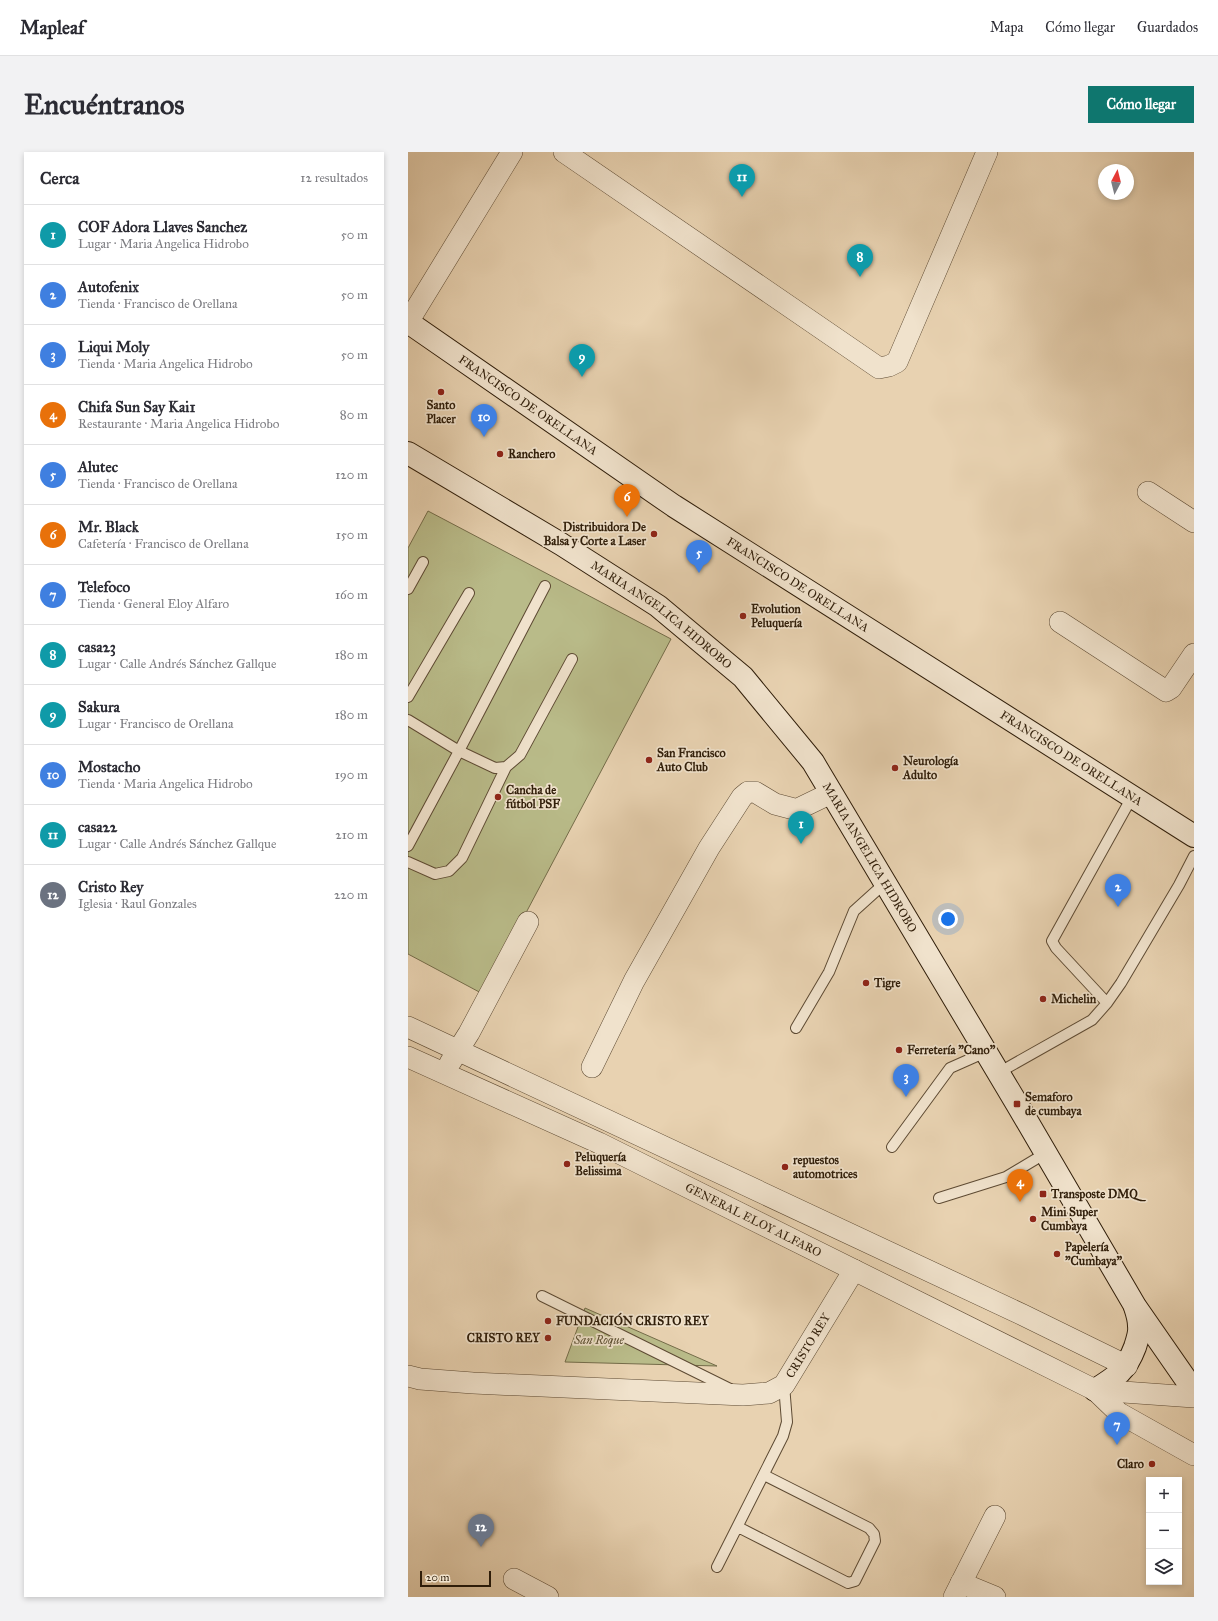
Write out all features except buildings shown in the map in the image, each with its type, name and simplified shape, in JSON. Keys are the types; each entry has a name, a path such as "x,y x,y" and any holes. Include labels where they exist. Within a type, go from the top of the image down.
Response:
{"street":[{"path":"408,322 512,152"},
{"path":"564,152 879,368 889,366 897,362 987,152"},
{"name":"FRANCISCO DE ORELLANA","path":"408,322 674,506 1132,797 1192,831"},
{"name":"MARIA ANGELICA HIDROBO","path":"408,453 561,544 658,606 743,677 813,762 1046,1153 1135,1306 1194,1391"},
{"path":"1148,492 1194,522"},
{"path":"1060,622 1166,690 1171,688 1194,654"},
{"path":"592,1067 634,982 709,848 742,797 748,792 755,792 775,804 798,809 831,793"},
{"path":"444,1073 469,1033 528,922"},
{"path":"408,1027 1016,1312 1127,1366"},
{"name":"GENERAL ELOY ALFARO","path":"408,1058 599,1143 1095,1390 1119,1413 1194,1455"},
{"name":"CRISTO REY","path":"408,1376 473,1383 743,1395 769,1393 784,1385 854,1270"},
{"path":"1095,1390 1116,1376 1127,1366 1137,1342 1139,1326 1135,1306"},
{"name":"GENERAL ELOY ALFARO","path":"1095,1390 1194,1397"},
{"path":"995,1516 957,1590 995,1597"},
{"path":"514,1579 548,1597"}],"lane":[{"path":"408,589 423,562"},
{"path":"408,846 545,586"},
{"path":"408,697 469,593"},
{"path":"408,862 435,874 449,871 462,858 506,767 520,755 572,659"},
{"path":"408,720 459,751 495,768 506,767"},
{"path":"1107,1002 1056,948 1052,941 1132,797"},
{"path":"998,1073 1092,1020 1121,982 1175,892 1194,856"},
{"path":"796,1028 828,972 854,911 885,883"},
{"path":"892,1147 950,1068 986,1052"},
{"path":"939,1198 1006,1177 1046,1153"},
{"path":"542,1296 743,1395"},
{"path":"717,1567 784,1436 787,1422 784,1385"},
{"path":"738,1527 848,1583 854,1582 875,1541 874,1534 869,1528 764,1475"}],"green space":[{"name":"Cancha de fútbol PSF","path":"428,511 671,639 483,994 408,954 408,548"},
{"name":"San Roque","path":"585,1308 717,1366 565,1362"}],"place":[{"name":"casa22","path":"742,197"},
{"name":"casa23","path":"860,277"},
{"name":"Sakura","path":"582,377"},
{"name":"Santo Placer","path":"441,392"},
{"name":"Mostacho","path":"484,437"},
{"name":"Ranchero","path":"500,454"},
{"name":"Mr. Black","path":"627,517"},
{"name":"Distribuidora De Balsa y Corte a Laser","path":"654,534"},
{"name":"Alutec","path":"699,573"},
{"name":"Evolution Peluquería","path":"743,616"},
{"name":"San Francisco Auto Club","path":"649,760"},
{"name":"Neurología Adulto","path":"895,768"},
{"name":"Cancha de fútbol PSF","path":"498,797"},
{"name":"COF Adora Llaves Sanchez","path":"801,844"},
{"name":"Autofenix","path":"1118,907"},
{"name":"Tigre","path":"866,983"},
{"name":"Michelin","path":"1043,999"},
{"name":"Ferretería \"Cano\"","path":"899,1050"},
{"name":"Liqui Moly","path":"906,1097"},
{"name":"Semaforo de cumbaya","path":"1017,1104"},
{"name":"Peluquería Belissima","path":"567,1164"},
{"name":"repuestos automotrices","path":"785,1167"},
{"name":"Transposte DMQ","path":"1043,1194"},
{"name":"Chifa Sun Say Kai1","path":"1020,1202"},
{"name":"Mini Super Cumbaya","path":"1033,1219"},
{"name":"Papelería \"Cumbaya\"","path":"1057,1254"},
{"name":"FUNDACIÓN CRISTO REY","path":"548,1321"},
{"name":"CRISTO REY","path":"548,1338"},
{"name":"Telefoco","path":"1117,1445"},
{"name":"Claro","path":"1152,1464"},
{"name":"Cristo Rey","path":"481,1547"}]}
